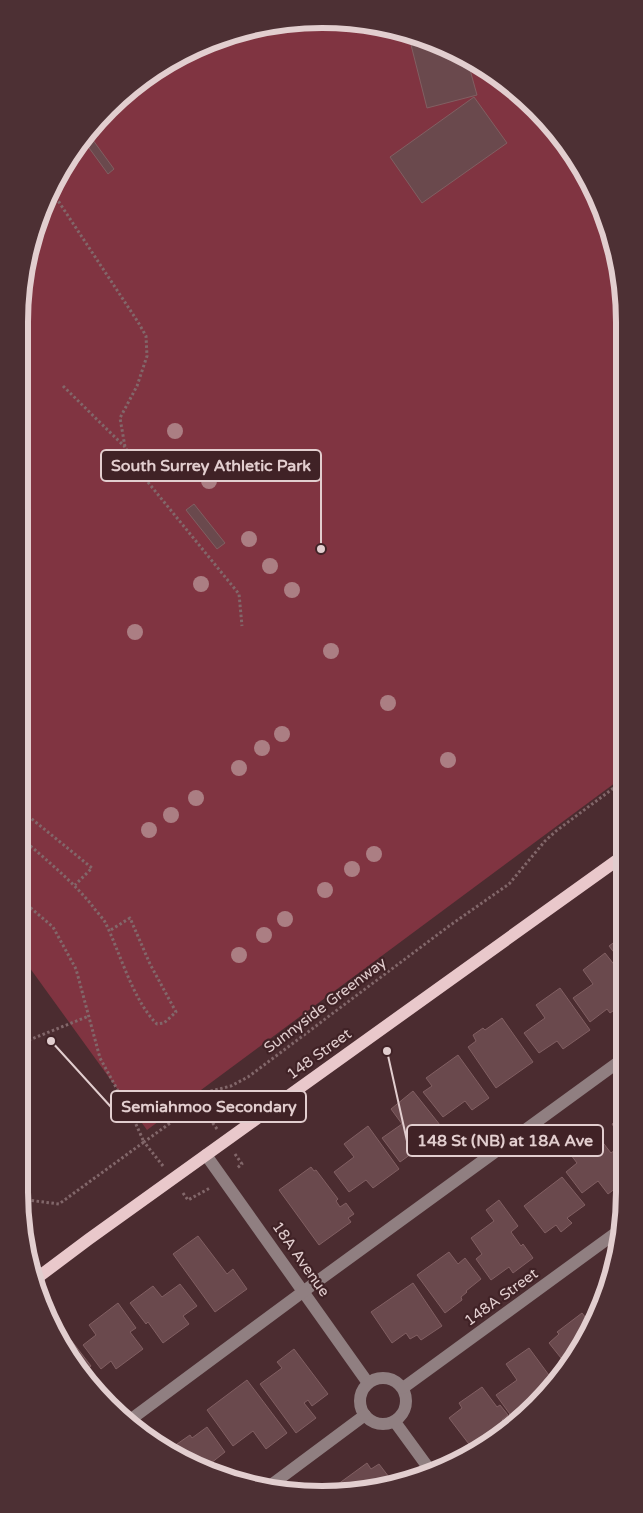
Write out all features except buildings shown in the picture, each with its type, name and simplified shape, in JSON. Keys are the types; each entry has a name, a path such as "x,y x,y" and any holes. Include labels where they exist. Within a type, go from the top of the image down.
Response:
{"main road":[{"name":"148 Street","path":"40,1276 616,861"}],"street":[{"path":"134,1417 616,1064"},
{"name":"18A Avenue","path":"206,1155 368,1383"},
{"name":"148A Street","path":"403,1388 612,1236"},
{"path":"386,1378 396,1381 403,1388 407,1403 401,1417 395,1422 386,1424 376,1423 365,1415 360,1400 362,1391 368,1383 386,1378"},
{"path":"275,1482 365,1415"},
{"path":"395,1422 427,1466"}],"path":[{"path":"55,197 146,336 147,356 137,386 120,418 125,446"},
{"path":"63,386 125,446 138,470 239,594 242,626"},
{"name":"Sunnyside Greenway","path":"28,1200 59,1204 198,1103 207,1092 231,1086 248,1077 449,926 509,884 544,841 616,785"},
{"path":"28,816 92,868 75,885"},
{"path":"28,844 75,885 104,921 108,931 147,1015 157,1024 164,1023 176,1012 150,964 130,918 108,931"},
{"path":"28,906 53,927 76,969 100,1058 144,1142 152,1151"},
{"path":"28,1040 89,1016"},
{"path":"198,1103 206,1114"},
{"path":"185,1196 188,1200 204,1193"}],"shaded area":[{"path":"302,28 341,28 379,33 416,43 452,58 485,77 515,100 543,128 566,158 585,191 600,227 610,264 616,322 616,782 147,1130 28,965 28,302 33,264 50,209 77,158 100,128 128,100 158,77 209,50 264,33"}],"place":[{"name":"South Surrey Athletic Park","path":"321,549"},
{"name":"Semiahmoo Secondary","path":"51,1041"},
{"name":"148 St (NB) at 18A Ave","path":"387,1051"}]}
